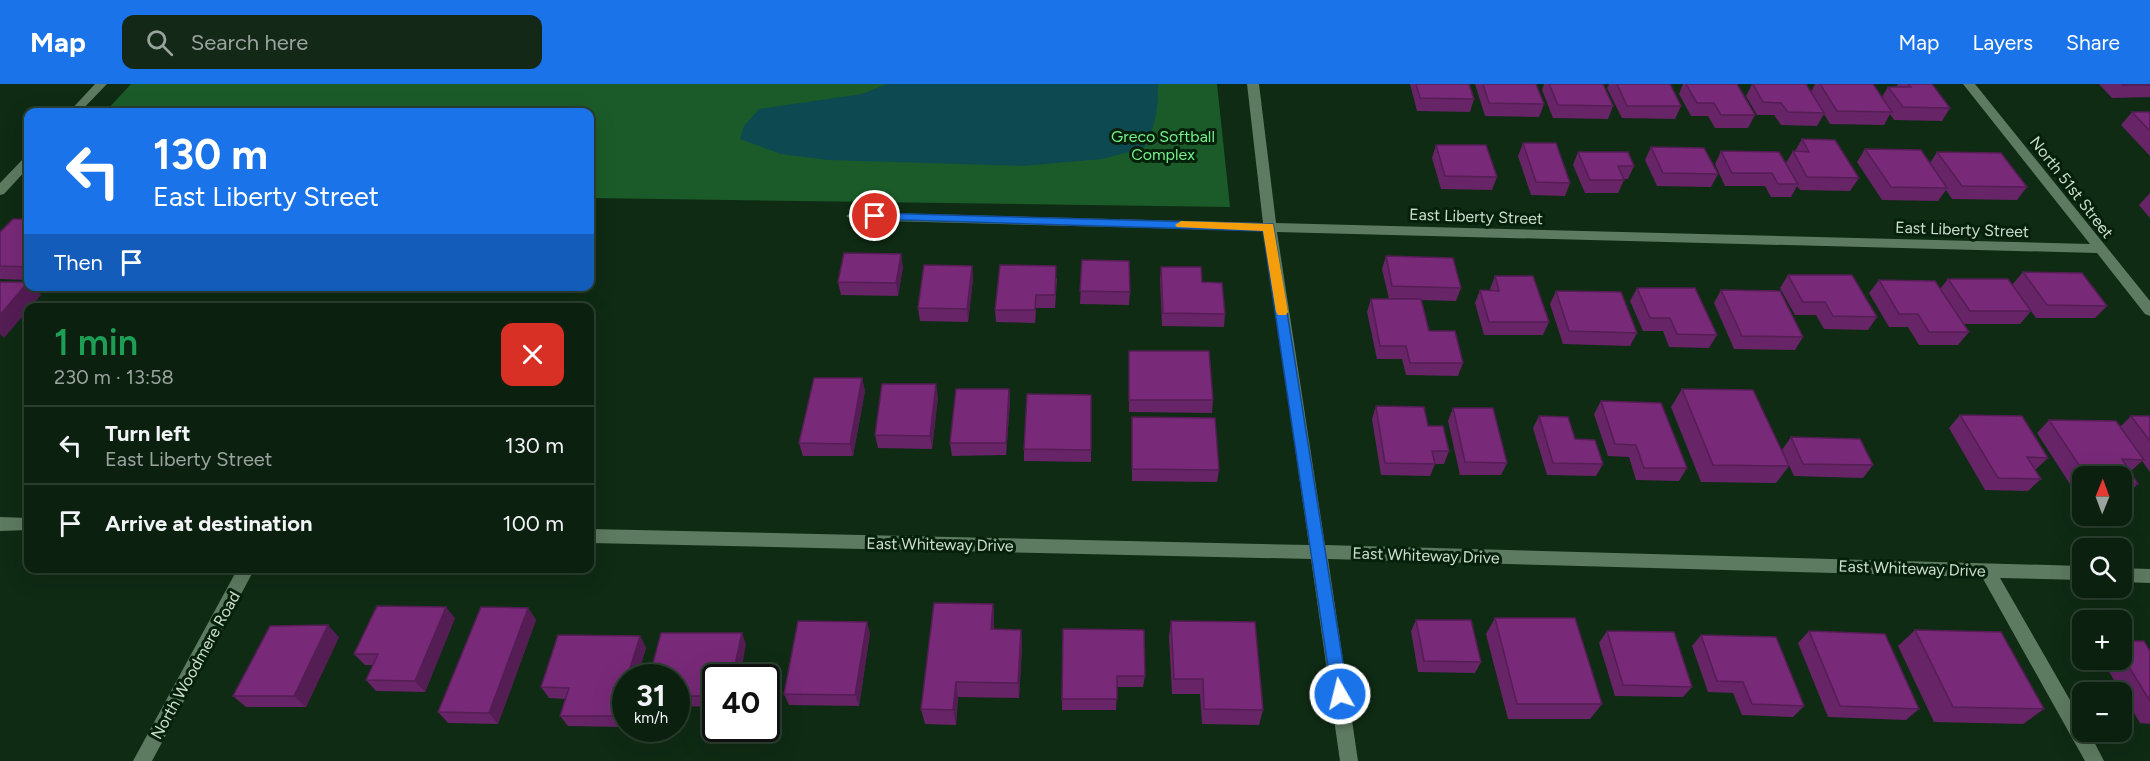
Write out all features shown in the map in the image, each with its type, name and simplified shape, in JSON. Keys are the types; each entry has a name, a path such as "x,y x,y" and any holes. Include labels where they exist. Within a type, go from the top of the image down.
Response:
{"street":[{"path":"78,108 101,84"},
{"path":"1253,84 1269,227 1320,552 1349,761"},
{"name":"North 51st Street","path":"1969,84 2150,311"},
{"path":"0,191 24,165"},
{"name":"East Liberty Street","path":"852,216 2100,249"},
{"path":"0,524 24,524"},
{"name":"East Whiteway Drive","path":"594,536 1320,552 2072,573"},
{"path":"1987,570 2095,761"},
{"name":"North Woodmere Road","path":"142,761 244,573"},
{"path":"2132,575 2150,576"}],"green space":[{"name":"Greco Softball Complex","path":"131,84 1217,84 1230,207 594,198 594,108 109,108"}],"water":[{"path":"887,84 1158,84 1158,102 1154,124 1144,148 1102,159 1023,166 828,160 781,154 740,139 744,126 759,109 862,94"}],"building":[{"path":"1416,84 1469,84 1474,99 1420,98"},
{"path":"1483,84 1536,84 1544,104 1489,103"},
{"path":"1549,84 1603,84 1613,106 1558,105"},
{"path":"1617,84 1670,84 1681,106 1627,106"},
{"path":"1686,84 1737,84 1755,115 1721,115 1714,103 1697,103"},
{"path":"1753,84 1806,84 1824,113 1788,112 1781,103 1763,102"},
{"path":"1820,84 1873,84 1892,112 1837,111"},
{"path":"1908,84 1932,84 1950,108 1903,107 1888,87 1911,87"},
{"path":"2150,84 2150,85 2122,85"},
{"path":"2132,112 2150,112 2150,131"},
{"path":"1802,139 1835,140 1859,178 1807,177 1793,151 1809,152"},
{"path":"1523,143 1556,143 1570,183 1536,182"},
{"path":"1436,145 1486,145 1497,177 1445,176"},
{"path":"1651,147 1704,148 1718,174 1663,173"},
{"path":"1865,149 1921,150 1947,188 1891,187"},
{"path":"1721,151 1779,152 1798,184 1778,184 1772,173 1732,173"},
{"path":"1578,152 1628,152 1634,166 1618,166 1624,180 1590,180"},
{"path":"1937,152 2001,153 2027,187 1962,186"},
{"path":"13,219 24,219 24,267 0,266 0,232"},
{"path":"844,253 901,254 896,283 838,282"},
{"path":"1386,256 1453,258 1461,288 1392,286"},
{"path":"1082,260 1129,261 1130,292 1080,291"},
{"path":"924,265 972,266 967,309 918,308"},
{"path":"1000,265 1056,266 1055,295 1036,295 1035,310 995,310"},
{"path":"1161,267 1201,267 1202,282 1222,283 1225,314 1163,313"},
{"path":"2023,272 2082,273 2107,306 2047,305"},
{"path":"1788,275 1852,275 1877,317 1833,316 1825,302 1803,302"},
{"path":"1495,276 1533,276 1549,322 1489,322 1480,290 1499,291"},
{"path":"1948,279 2008,279 2031,311 1970,311"},
{"path":"1879,280 1935,281 1969,332 1929,332 1918,314 1899,314"},
{"path":"0,282 24,282 24,287 0,315"},
{"path":"1637,288 1695,288 1717,335 1677,334 1670,318 1650,318"},
{"path":"1721,290 1780,291 1803,337 1742,336"},
{"path":"1556,291 1621,292 1637,333 1569,331"},
{"path":"1371,299 1421,299 1429,331 1455,331 1463,363 1410,363 1406,346 1380,346"},
{"path":"1129,351 1209,351 1213,400 1129,400"},
{"path":"814,378 862,378 850,444 799,443"},
{"path":"882,384 936,384 930,436 875,435"},
{"path":"956,389 1009,389 1006,443 950,443"},
{"path":"1682,389 1753,390 1789,466 1713,465"},
{"path":"1027,394 1091,395 1091,450 1024,449"},
{"path":"1601,401 1661,403 1687,468 1644,468 1636,445 1615,444"},
{"path":"1376,406 1424,407 1428,426 1443,426 1449,451 1432,451 1435,464 1385,463"},
{"path":"1453,408 1493,408 1507,463 1465,462"},
{"path":"1960,415 2022,416 2048,458 2027,457 2041,479 1998,478"},
{"path":"1539,416 1568,417 1575,439 1595,440 1603,464 1553,463"},
{"path":"2131,416 2150,416 2150,441"},
{"path":"1132,417 1215,418 1219,470 1132,469"},
{"path":"2049,420 2116,421 2144,460 2122,459 2126,466 2080,466"},
{"path":"1791,437 1860,439 1873,465 1803,464"},
{"path":"2132,475 2138,484 2132,484"},
{"path":"934,603 993,604 991,629 1021,630 1018,683 956,682 953,710 921,709"},
{"path":"377,606 446,607 415,681 366,680 378,654 354,654"},
{"path":"481,607 528,608 489,713 438,712"},
{"path":"1495,618 1575,618 1602,704 1517,704"},
{"path":"1416,620 1471,620 1481,662 1424,661"},
{"path":"798,621 867,622 855,695 784,694"},
{"path":"1171,621 1255,622 1263,710 1204,709 1203,679 1174,679"},
{"path":"328,625 294,696 233,696 270,626"},
{"path":"1063,629 1144,630 1145,676 1117,676 1117,699 1062,699"},
{"path":"1915,630 2001,632 2044,709 1953,707"},
{"path":"1607,631 1674,632 1692,687 1623,685"},
{"path":"1809,631 1885,634 1919,709 1840,706"},
{"path":"661,633 742,633 735,664 702,664 702,696 690,696 690,664 653,664"},
{"path":"558,635 640,636 631,664 612,664 612,716 560,716 569,688 541,687"},
{"path":"1701,635 1776,637 1804,706 1752,704 1743,682 1717,681"},
{"path":"2132,641 2144,641 2150,651 2150,701 2131,670"}],"slow traffic":[{"path":"1181,225 1269,227 1282,312"}],"route":[{"path":"875,216 1269,227 1340,694"}]}
